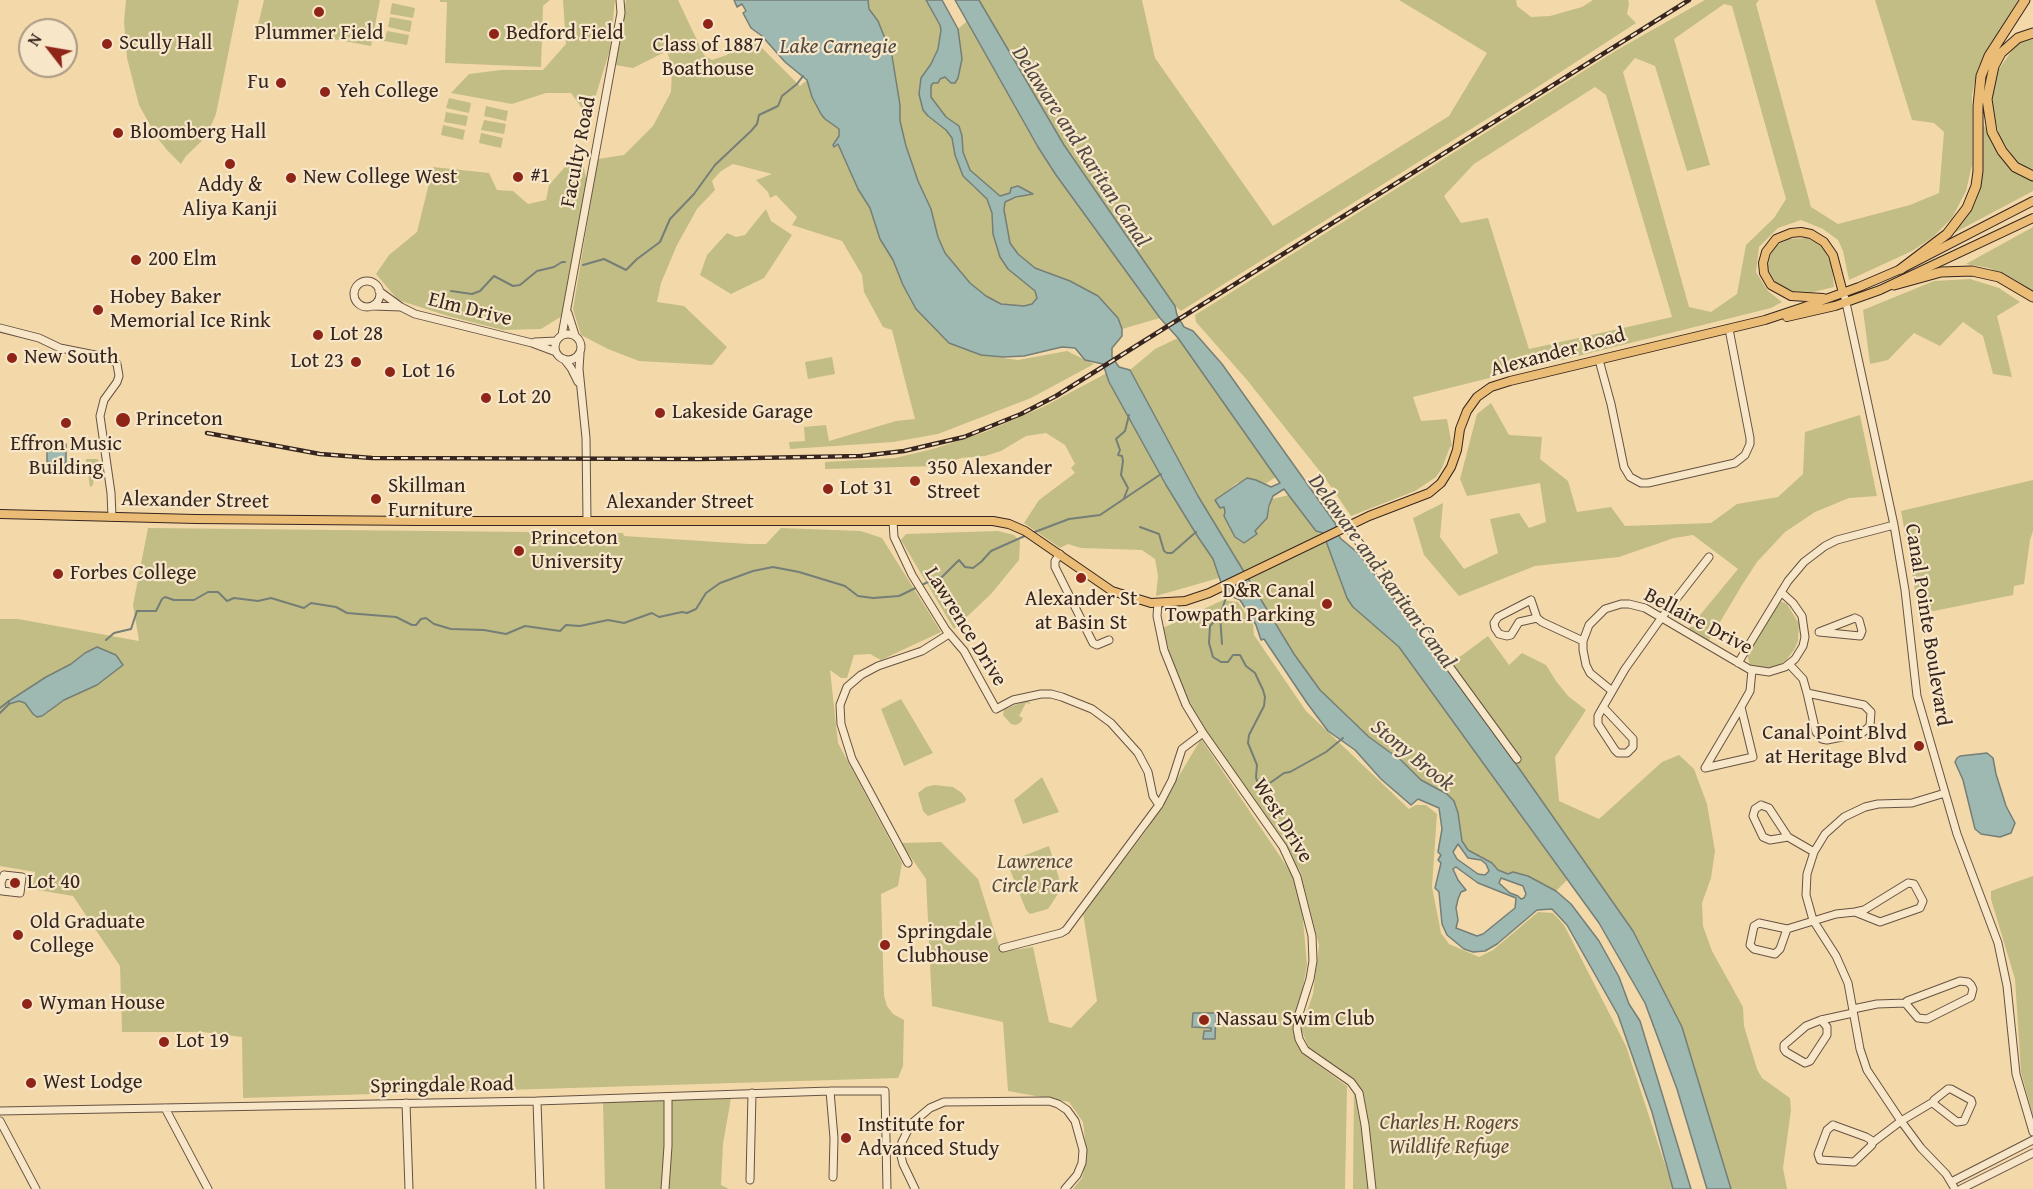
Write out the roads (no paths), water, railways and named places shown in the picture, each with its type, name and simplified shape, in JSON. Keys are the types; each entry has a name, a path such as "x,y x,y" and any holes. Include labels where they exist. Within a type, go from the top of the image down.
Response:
{"highway":[{"path":"1901,269 1947,234 1967,208 1976,186 1978,171 1978,106 1981,76 1989,56 2025,0"},
{"path":"2033,33 2018,38 2001,53 1991,74 1987,99 1992,132 2002,151 2015,167 2033,176"},
{"path":"1894,285 1941,272 1964,270 1999,277 2033,297"}],"main road":[{"name":"Alexander Road","path":"1765,320 1843,293 1901,269 2033,201"},
{"name":"Alexander Road","path":"1322,539 1343,528 1419,498 1438,486 1454,462 1464,416 1485,390 1510,381 1846,303 1894,285 2033,218"},
{"path":"1830,297 1797,297 1774,288 1766,278 1763,268 1764,258 1772,243 1785,235 1796,232 1811,234 1820,239 1833,255 1843,293"},
{"name":"Alexander Street","path":"1,515 112,518 993,521 1019,528 1060,554 1106,588 1140,601 1158,603 1185,601 1214,591 1322,539"}],"street":[{"name":"Faculty Road","path":"562,335 619,24 620,0"},
{"path":"367,281 375,284 379,291 379,298 373,306 365,307 357,303 354,296 355,288 367,281"},
{"name":"Elm Drive","path":"379,291 401,308"},
{"name":"Canal Pointe Boulevard","path":"1843,293 1894,525 1904,581 1917,696 1959,840 1998,943 2007,986 2016,1074 2033,1132"},
{"name":"Elm Drive","path":"373,306 401,308 432,319 532,343 556,352"},
{"name":"Faculty Road","path":"568,310 575,334"},
{"path":"0,328 39,338 60,348 110,358 117,364 117,382 105,400 100,416 111,494 112,518"},
{"path":"1599,360 1624,467 1630,477 1641,483 1651,482 1735,463 1745,455 1750,438 1729,329"},
{"path":"581,390 571,368 556,352 556,341 562,335 575,334 582,343 579,369 585,420 586,520"},
{"name":"Elm Drive","path":"532,343 556,341"},
{"path":"564,359 573,359 580,354"},
{"name":"Lawrence Drive","path":"893,522 894,537 912,575 949,634 964,651 996,709 1025,696 1051,694 1082,704 1111,723 1129,742 1149,772 1153,796 1160,805"},
{"path":"1738,663 1796,570 1825,546 1850,535 1894,525"},
{"path":"1343,528 1517,759"},
{"path":"1060,554 1055,561 1055,567 1093,643 1097,645 1108,640"},
{"path":"1603,707 1633,739 1633,747 1626,753 1618,753 1615,750 1598,724 1598,716 1603,707 1612,691 1662,617 1709,557"},
{"path":"1781,592 1802,616 1805,632 1799,653 1789,664 1803,679 1816,732 1822,739 1827,740 1862,733 1872,722 1871,712 1864,705 1807,693"},
{"path":"1537,618 1519,622 1514,632 1507,636 1499,634 1494,628 1498,617 1532,600 1537,618 1583,641 1586,665 1596,680 1612,691"},
{"name":"West Drive","path":"1158,603 1160,633 1171,670 1186,705 1283,847 1297,877 1312,936 1313,961 1298,1017 1299,1039 1305,1050 1351,1082 1359,1093 1372,1189"},
{"name":"Bellaire Drive","path":"1583,641 1593,619 1612,606 1637,605 1662,617 1752,670 1769,672 1789,664"},
{"path":"1805,632 1819,632 1833,632 1858,637 1862,631 1859,620 1855,618 1819,632"},
{"path":"908,863 852,759 841,724 840,705 847,687 861,675 878,666 913,655 949,634"},
{"path":"1741,707 1753,757 1705,768 1750,691 1752,670"},
{"path":"1003,948 1066,930 1160,805 1172,780 1182,749 1203,733"},
{"path":"1945,793 1912,803 1878,804 1854,811 1834,825 1825,834 1810,863 1806,884 1808,906 1813,920 1842,968 1848,983 1863,1060 1901,1121 1953,1185 2033,1140"},
{"path":"1788,837 1770,840 1763,837 1753,816 1755,809 1761,805 1769,808 1788,837 1814,852"},
{"path":"1787,929 1780,949 1775,954 1755,949 1750,945 1756,924 1787,929 1836,914 1864,910 1911,883 1914,884 1923,903 1920,908 1880,922 1855,912"},
{"path":"1821,1020 1827,1027 1827,1035 1810,1061 1805,1063 1786,1053 1783,1047 1785,1045 1806,1026 1821,1020 1877,1004 1906,1003 1960,981 1968,982 1973,989 1969,1000 1927,1019 1914,1015 1906,1003"},
{"path":"1872,1143 1854,1131 1831,1126 1827,1130 1818,1157 1824,1162 1854,1162 1861,1158 1872,1143 1946,1091 1952,1089 1969,1098 1972,1103 1966,1119 1957,1122 1933,1102"},
{"path":"830,1091 834,1138 834,1177"},
{"name":"Springdale Road","path":"0,1111 537,1101 885,1091 887,1189"},
{"path":"750,1180 752,1094"},
{"path":"665,1189 668,1097"},
{"path":"537,1101 540,1189"},
{"path":"915,1189 900,1152 911,1124 930,1108 944,1102 1049,1101 1067,1110 1075,1121 1083,1150 1082,1163 1077,1174 1065,1189"},
{"path":"406,1103 409,1189"},
{"path":"165,1108 208,1189"},
{"path":"0,1121 36,1189"},
{"path":"1961,1189 2033,1154"}],"water":[{"name":"Lake Carnegie","path":"734,0 868,0 869,9 878,21 892,56 900,105 900,121 906,146 931,209 938,237 945,253 970,283 986,296 1001,304 1024,306 1032,304 1037,298 1035,291 1008,269 1000,257 993,234 992,213 987,199 963,176 955,155 952,138 923,110 919,94 921,78 938,49 941,30 926,0 942,0 958,29 962,59 955,83 951,83 945,77 938,83 933,83 931,97 946,117 959,126 963,152 970,170 1000,196 1010,193 1011,188 1018,186 1033,194 1005,202 1004,210 1010,243 1018,254 1035,268 1070,281 1098,296 1118,318 1122,336 1112,348 1112,357 1119,367 1130,370 1198,496 1294,654 1320,690 1369,737 1402,761 1421,780 1447,794 1454,801 1462,841 1468,850 1492,863 1498,870 1508,874 1513,872 1528,876 1556,891 1571,904 1599,941 1619,977 1629,1004 1640,1021 1691,1189 1673,1189 1652,1112 1618,1015 1567,925 1552,909 1537,910 1497,944 1485,951 1473,952 1464,949 1447,935 1442,924 1439,892 1435,888 1441,863 1438,860 1441,855 1438,852 1442,829 1439,808 1418,799 1411,805 1381,779 1355,750 1328,731 1264,639 1261,640 1256,625 1240,600 1231,596 1226,597 1213,559 1166,485 1109,382 1103,364 1085,360 1075,348 1062,347 1024,356 1003,357 981,355 949,343 916,309 903,285 893,260 880,239 870,208 858,189 838,144 834,147 833,145 839,136 839,129 821,114 812,97 807,80 751,28 743,13 746,11 742,4 737,7","holes":["1458,844 1468,858 1481,860 1489,871 1485,875 1478,874 1457,859 1453,852","1456,867 1478,883 1516,898 1515,908 1483,934 1477,936 1456,928 1458,899 1461,892 1466,890 1453,869","1501,878 1523,886 1526,894 1521,899 1499,883"]},
{"path":"955,0 979,0 1064,145 1175,306 1184,327 1193,331 1222,364 1335,523 1340,538 1358,553 1474,704 1633,931 1682,1027 1731,1189 1707,1189 1677,1089 1645,1003 1599,923 1399,647 1353,607 1347,598 1323,533 1316,531 1284,489 1273,496 1267,518 1255,531 1257,534 1244,543 1235,537 1224,516 1224,507 1220,508 1215,500 1247,478 1271,487 1280,483 1178,338 1160,318 1056,175"},
{"path":"47,444 66,444 66,463 47,462"},
{"path":"97,647 116,655 123,665 97,685 64,700 42,716 37,717 33,714 25,703 19,701 9,704 9,701 46,677"},
{"path":"1987,753 1993,758 2006,806 2015,823 2011,833 2000,837 1981,834 1975,829 1963,780 1955,762 1960,756"},
{"name":"Nassau Swim Club","path":"1193,1013 1216,1013 1215,1039 1203,1039 1204,1031 1211,1031 1211,1028 1192,1027"}],"waterway":[{"path":"583,265 604,259 626,270 660,242 670,219 694,194 715,165 751,131 757,124 759,115 778,106 782,96 803,76"},
{"path":"451,291 472,294 480,291 494,276 513,286 520,285 537,271 565,262"},
{"path":"1124,498 1128,488 1121,475 1123,461 1122,456 1118,455 1120,450 1116,439 1125,431 1129,415"},
{"path":"1032,533 1069,519 1100,515 1161,474"},
{"path":"1140,527 1159,534 1164,551 1167,553 1172,553 1196,532"},
{"path":"106,640 114,633 131,629 137,611 156,611 165,597 174,600 194,600 208,592 218,592 227,601 234,598 258,601 271,598 304,608 311,603 336,607 347,613 396,617 412,625 426,618 434,624 451,629 484,630 506,634 525,626 560,631 566,625 580,626 608,620 624,623 652,613 659,617 687,613 696,609 706,593 720,583 753,571 773,567 845,586 858,596 873,598 899,596 942,577 959,560 965,567 973,568 991,551 1027,535"},
{"path":"1227,595 1220,615 1210,626 1209,643 1213,657 1221,662 1228,662 1233,655 1240,655 1246,666 1255,673 1263,690 1264,706 1249,735 1248,743 1257,765 1257,781 1270,783 1284,773 1326,752 1343,738"},
{"path":"1220,615 1222,644"},
{"path":"0,708 9,701"},
{"path":"0,713 9,704"}],"railway":[{"path":"207,433 320,454 372,458 700,459 861,456 904,451 964,437 1021,414 1056,396 1689,0"}],"place":[{"name":"Plummer Field","path":"319,12"},
{"name":"Class of 1887 Boathouse","path":"708,24"},
{"name":"Bedford Field","path":"494,34"},
{"name":"Scully Hall","path":"107,44"},
{"name":"Fu","path":"281,83"},
{"name":"Yeh College","path":"325,92"},
{"name":"Bloomberg Hall","path":"118,133"},
{"name":"Addy & Aliya Kanji","path":"230,164"},
{"name":"#1","path":"518,177"},
{"name":"New College West","path":"291,178"},
{"name":"200 Elm","path":"136,260"},
{"name":"Hobey Baker Memorial Ice Rink","path":"98,310"},
{"name":"Lot 28","path":"318,335"},
{"name":"New South","path":"12,358"},
{"name":"Lot 23","path":"356,362"},
{"name":"Lot 16","path":"390,372"},
{"name":"Lot 20","path":"486,398"},
{"name":"Lakeside Garage","path":"660,413"},
{"name":"Princeton","path":"123,420"},
{"name":"Effron Music Building","path":"66,423"},
{"name":"350 Alexander Street","path":"915,481"},
{"name":"Lot 31","path":"828,489"},
{"name":"Skillman Furniture","path":"376,499"},
{"name":"Princeton University","path":"519,551"},
{"name":"Forbes College","path":"58,574"},
{"name":"Alexander St at Basin St","path":"1081,578"},
{"name":"D&R Canal Towpath Parking","path":"1327,604"},
{"name":"Canal Point Blvd at Heritage Blvd","path":"1919,746"},
{"name":"Lot 40","path":"15,883"},
{"name":"Old Graduate College","path":"18,935"},
{"name":"Springdale Clubhouse","path":"885,945"},
{"name":"Wyman House","path":"27,1004"},
{"name":"Nassau Swim Club","path":"1204,1020"},
{"name":"Lot 19","path":"164,1042"},
{"name":"West Lodge","path":"31,1083"},
{"name":"Institute for Advanced Study","path":"846,1138"}],"water label":[{"name":"Delaware and Raritan Canal","path":"1080,147"},
{"name":"Delaware and Raritan Canal","path":"1381,572"},
{"name":"Stony Brook","path":"1412,756"}],"park label":[{"name":"Lawrence Circle Park","path":"1035,875"},
{"name":"Charles H. Rogers Wildlife Refuge","path":"1449,1136"}]}
